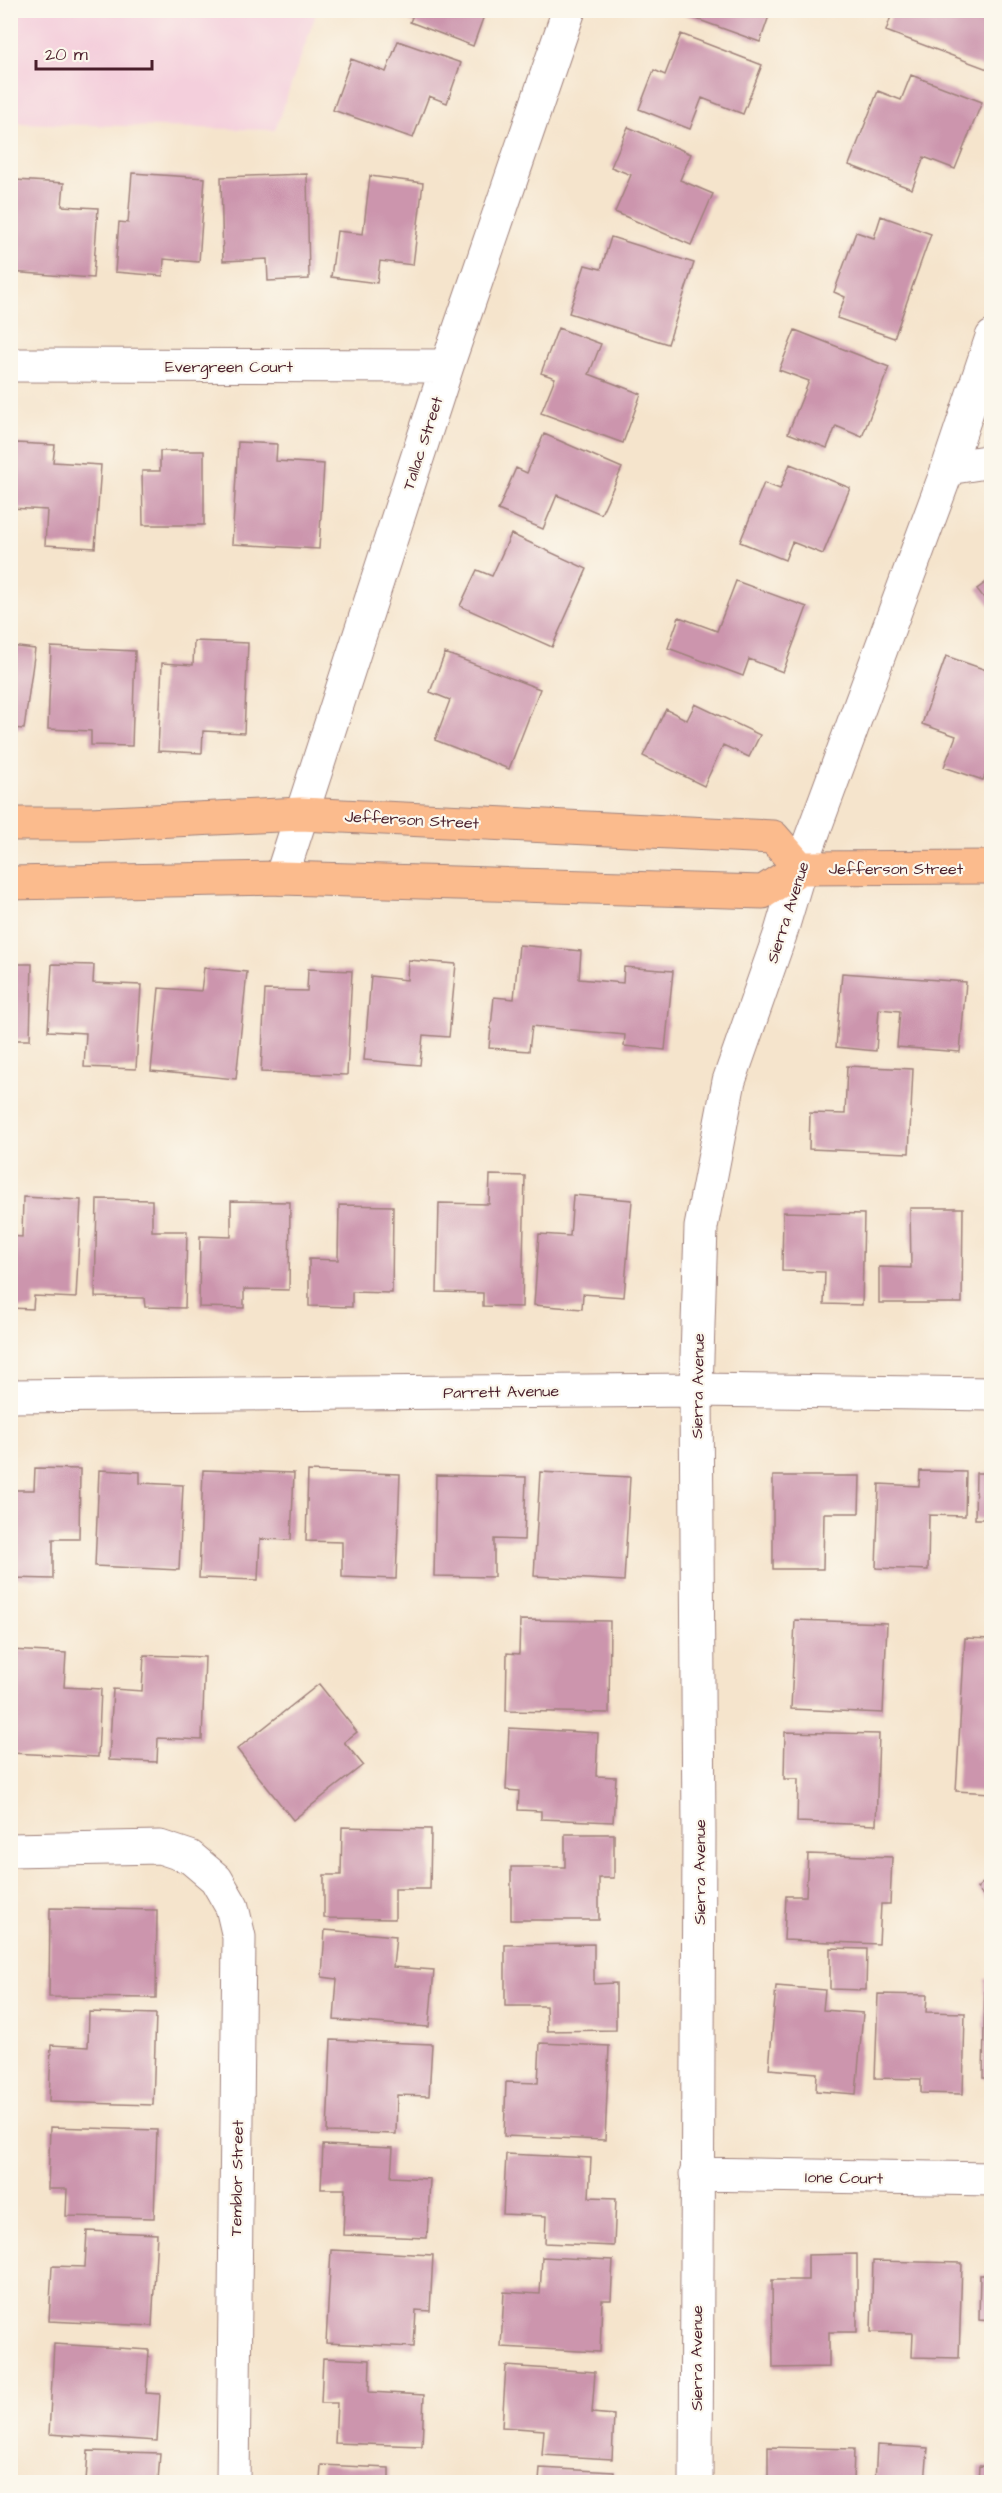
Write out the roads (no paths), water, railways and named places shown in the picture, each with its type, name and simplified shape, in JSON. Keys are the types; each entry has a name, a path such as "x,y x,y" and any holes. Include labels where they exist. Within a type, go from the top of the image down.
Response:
{"main road":[{"name":"Jefferson Street","path":"10,824 90,824 301,814 773,837 800,868 992,867"},
{"path":"10,883 280,878 763,892 800,868"}],"street":[{"name":"Tallac Street","path":"280,878 447,366 569,10"},
{"name":"Sierra Avenue","path":"696,2482 699,1822 696,1390 701,1227 729,1082 780,935 800,868 948,468 992,337"},
{"name":"Evergreen Court","path":"10,365 447,366"},
{"path":"948,468 992,461"},
{"name":"Parrett Avenue","path":"10,1396 696,1390 992,1394"},
{"name":"Temblor Street","path":"10,1850 160,1847 190,1857 216,1879 232,1907 239,1937 233,2482"},
{"name":"Ione Court","path":"696,2174 992,2180"}]}
